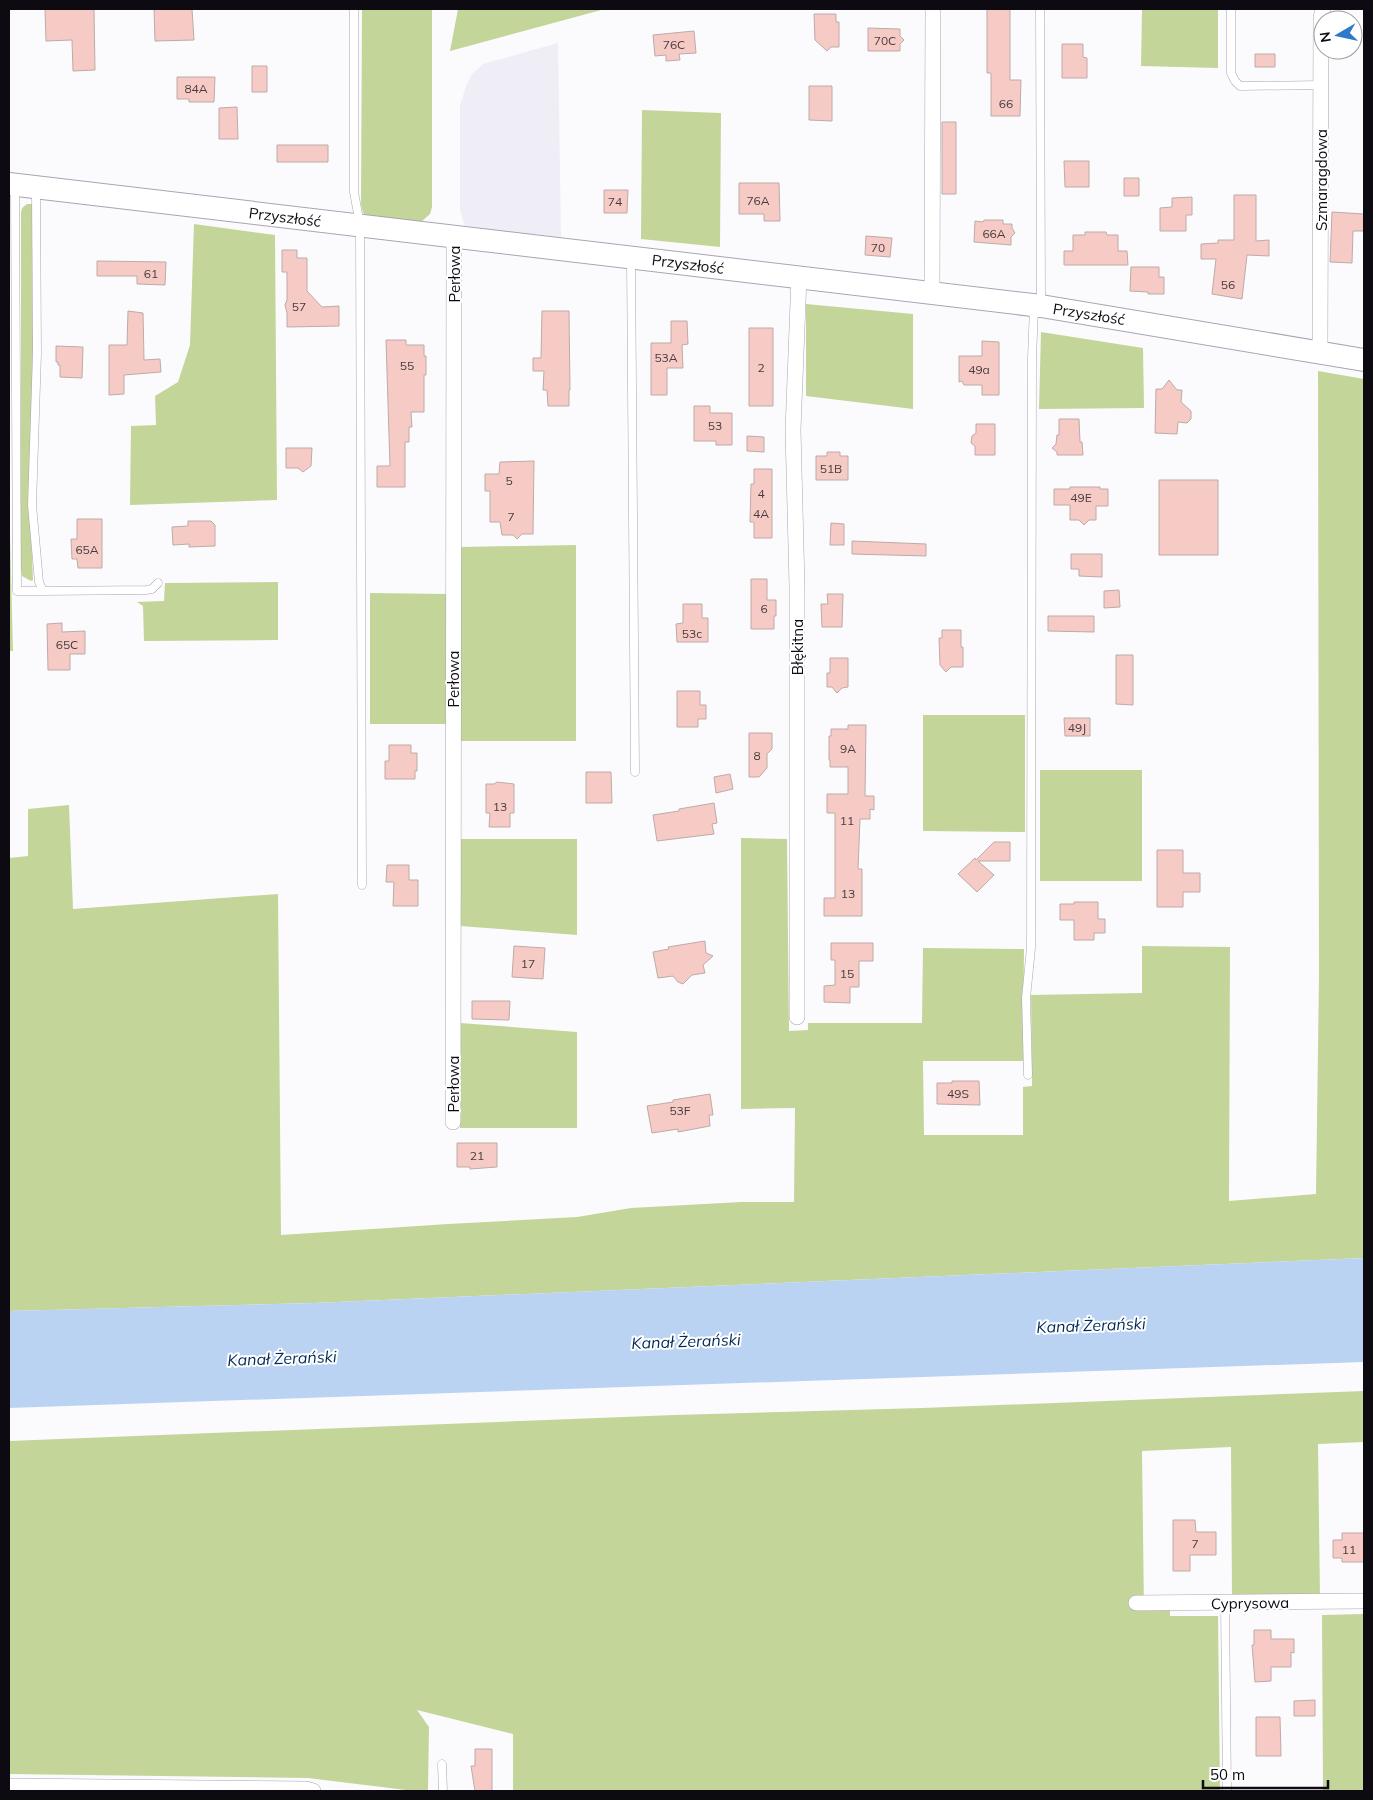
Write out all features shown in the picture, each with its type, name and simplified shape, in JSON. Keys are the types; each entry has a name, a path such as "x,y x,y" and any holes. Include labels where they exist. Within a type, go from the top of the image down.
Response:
{"street":[{"path":"932,293 933,9"},
{"name":"Szmaragdowa","path":"1320,352 1321,18 1324,9"},
{"name":"Przyszłość","path":"20,186 1037,306 1364,360"},
{"name":"Perłowa","path":"453,1122 454,237"},
{"name":"Błękitna","path":"797,1017 797,586 793,430 798,277"},
{"name":"Cyprysowa","path":"1136,1603 1364,1601"},
{"path":"9,1786 313,1791"}],"lane":[{"path":"354,9 354,192 360,226 362,885"},
{"path":"1028,1075 1026,998 1031,948 1032,377 1037,306 1040,9"},
{"path":"1231,9 1231,73 1240,86 1321,85"},
{"path":"20,186 37,353 32,505 38,570 43,591"},
{"path":"20,186 16,591 146,590 152,589 158,583"},
{"path":"631,258 635,772"},
{"path":"1225,1603 1227,1791"},
{"path":"442,1764 442,1791"}],"shaded area":[{"path":"558,43 561,237 465,227 460,209 460,105 472,74 483,64"}],"green space":[{"path":"362,9 432,9 432,207 430,214 421,222 363,213 361,204"},
{"path":"458,9 605,9 450,51"},
{"path":"1142,9 1218,9 1218,68 1141,66"},
{"path":"642,110 721,113 720,247 641,239"},
{"path":"27,204 32,204 33,343 30,504 33,580 31,581 22,576 21,569 21,213 22,208"},
{"path":"194,224 275,235 277,500 130,505 131,426 156,425 155,396 178,382 190,345"},
{"path":"806,304 913,314 913,409 806,396"},
{"path":"1041,332 1143,348 1144,408 1039,409"},
{"path":"1318,371 1364,379 1364,1258 314,1303 9,1311 9,858 28,856 28,809 69,805 73,909 278,894 281,1235 577,1217 631,1208 741,1202 794,1202 795,1108 741,1109 741,838 787,839 789,1031 808,1030 808,1023 922,1023 923,948 1024,949 1023,1061 923,1061 924,1135 1023,1135 1023,1087 1032,1086 1031,995 1142,993 1142,946 1230,947 1229,1201 1316,1194 1319,975"},
{"path":"9,495 13,651 9,651"},
{"path":"576,545 576,741 461,741 458,547"},
{"path":"278,582 278,640 144,641 143,606 137,602 164,601 165,583"},
{"path":"370,593 448,594 448,724 370,724"},
{"path":"923,715 1025,715 1025,832 923,831"},
{"path":"1040,770 1142,770 1142,881 1040,881"},
{"path":"460,839 577,839 577,935 460,926"},
{"path":"460,1023 577,1032 577,1128 460,1128"},
{"path":"1364,1391 1364,1442 1318,1444 1320,1597 1232,1598 1231,1447 1142,1451 1144,1611 1170,1610 1170,1616 1218,1616 1220,1791 513,1791 513,1734 417,1710 429,1727 428,1790 414,1791 308,1778 9,1774 9,1441"},
{"path":"1364,1614 1364,1791 1323,1791 1322,1615"}],"water":[{"name":"Kanał Żerański","path":"1364,1258 1364,1362 9,1408 9,1311 314,1303"}],"building":[{"path":"45,9 94,9 95,70 73,71 72,40 46,41"},
{"path":"154,9 192,9 194,40 155,41"},
{"path":"987,9 1010,9 1010,80 1021,80 1020,116 991,116 991,73 987,73"},
{"path":"814,14 836,14 836,22 839,22 839,47 831,47 827,51 815,40"},
{"path":"868,28 900,29 900,36 904,40 900,44 900,51 868,51"},
{"path":"694,31 696,53 679,54 680,60 666,61 666,55 655,56 653,35"},
{"path":"1062,44 1083,44 1083,57 1087,58 1087,78 1062,78"},
{"path":"1255,54 1275,54 1275,67 1255,67"},
{"path":"252,66 267,66 267,92 252,92"},
{"path":"177,77 215,77 214,102 189,102 189,99 177,99"},
{"path":"809,86 832,86 832,121 809,120"},
{"path":"237,107 238,139 219,139 219,108"},
{"path":"942,122 956,122 956,194 942,194"},
{"path":"277,145 328,145 328,162 277,162"},
{"path":"1064,161 1089,161 1089,187 1065,187"},
{"path":"1124,178 1139,178 1139,196 1124,196"},
{"path":"739,183 779,183 780,221 764,221 764,214 739,214"},
{"path":"604,190 628,190 627,213 604,213"},
{"path":"1234,195 1256,195 1256,241 1269,240 1269,256 1247,255 1242,299 1212,294 1216,259 1201,259 1201,244 1218,243 1218,240 1234,240"},
{"path":"1192,197 1192,215 1186,215 1186,231 1160,231 1160,208 1172,207 1172,198"},
{"path":"1332,212 1364,214 1364,231 1353,231 1352,263 1330,262"},
{"path":"984,220 1003,220 1003,224 1012,224 1015,233 1011,237 1011,245 974,242 975,221 983,222"},
{"path":"1085,232 1106,232 1107,235 1118,235 1118,251 1127,251 1128,265 1064,265 1064,251 1073,251 1073,235 1085,235"},
{"path":"866,236 892,238 890,257 865,255"},
{"path":"282,250 297,250 297,258 307,258 307,291 322,307 339,306 339,326 287,327 285,305 287,300 287,272 282,272"},
{"path":"97,261 166,262 165,285 137,284 137,276 97,276"},
{"path":"1131,267 1159,267 1159,277 1164,277 1164,294 1130,291"},
{"path":"128,311 143,313 144,360 160,359 161,372 124,375 124,394 109,395 109,345 127,345"},
{"path":"542,311 569,311 569,406 548,406 547,390 543,390 544,371 533,371 533,358 541,358"},
{"path":"671,321 687,321 688,344 682,345 683,368 667,368 667,395 651,395 651,343 671,343"},
{"path":"749,328 773,328 773,406 749,406"},
{"path":"386,340 406,340 406,345 424,345 424,356 426,356 424,412 411,412 412,427 409,427 409,442 405,442 405,487 377,487 377,466 390,466"},
{"path":"982,341 999,342 999,395 982,395 982,385 964,385 962,381 959,382 959,356 982,356"},
{"path":"56,346 83,347 82,378 60,377 60,365 56,362"},
{"path":"1169,380 1177,390 1182,390 1181,402 1191,411 1191,419 1187,423 1178,422 1177,434 1155,433 1156,389 1162,389"},
{"path":"694,406 710,406 710,413 732,413 732,445 716,445 716,441 694,441"},
{"path":"1059,419 1079,419 1080,442 1082,442 1083,455 1057,455 1057,452 1052,448 1056,444 1057,435 1059,435"},
{"path":"976,424 995,424 995,455 975,455 975,446 971,443 972,436 976,433"},
{"path":"747,436 764,437 764,452 747,451"},
{"path":"286,448 312,448 311,466 303,472 298,468 286,468"},
{"path":"827,452 840,452 840,456 848,456 848,480 816,480 816,456 827,456"},
{"path":"534,461 533,534 522,534 517,539 513,535 502,535 500,522 490,522 490,491 485,491 485,474 499,474 500,462"},
{"path":"754,469 772,469 772,538 754,538 754,522 750,522 751,484 754,484"},
{"path":"1159,480 1218,480 1218,555 1159,555"},
{"path":"1070,487 1100,487 1100,489 1108,489 1108,506 1096,506 1096,520 1089,520 1084,525 1079,520 1070,520 1070,505 1054,505 1054,489 1070,489"},
{"path":"77,519 102,519 102,568 78,568 77,559 72,559 71,539 77,539"},
{"path":"188,521 211,521 215,525 215,546 189,547 189,544 173,545 172,527 188,526"},
{"path":"831,523 844,524 844,545 830,545"},
{"path":"852,541 926,544 926,556 852,554"},
{"path":"1071,554 1102,554 1102,577 1079,576 1079,569 1071,569"},
{"path":"751,579 767,579 767,600 776,600 774,629 751,629"},
{"path":"1119,590 1120,607 1104,608 1104,591"},
{"path":"827,594 843,594 842,627 822,627 821,604 828,604"},
{"path":"683,604 702,604 702,618 708,618 708,642 677,642 676,624 683,623"},
{"path":"1048,616 1094,616 1094,632 1048,631"},
{"path":"62,623 62,632 85,631 85,654 70,654 70,670 48,670 47,624"},
{"path":"942,630 961,630 963,667 951,667 946,672 940,665 939,638 942,638"},
{"path":"1116,655 1133,655 1133,705 1116,704"},
{"path":"830,658 848,658 848,687 842,688 837,693 832,687 827,687 827,673 830,673"},
{"path":"677,691 700,691 700,705 706,705 706,719 698,719 698,727 677,727"},
{"path":"1064,718 1090,718 1090,736 1065,736"},
{"path":"848,725 866,725 865,796 874,796 874,810 870,809 870,819 860,819 858,869 862,869 862,916 824,916 824,898 835,898 835,813 827,813 827,794 848,794 848,767 830,767 829,736 831,736 831,729 848,729"},
{"path":"749,733 772,733 772,749 767,754 767,768 759,777 749,777"},
{"path":"389,745 411,745 411,753 417,753 415,779 385,779 385,761 389,761"},
{"path":"586,772 611,772 612,803 586,803"},
{"path":"730,774 733,789 716,793 714,777"},
{"path":"497,782 514,784 514,813 510,813 510,827 489,827 490,813 486,813 486,784"},
{"path":"714,803 717,823 712,824 714,834 657,841 653,815"},
{"path":"994,842 1010,842 1010,861 978,861 994,875 977,892 958,874"},
{"path":"1157,850 1183,850 1183,873 1200,873 1200,892 1183,892 1183,907 1157,907"},
{"path":"387,865 409,865 409,880 418,880 418,906 393,906 394,882 386,882"},
{"path":"1074,902 1098,902 1098,919 1105,919 1105,933 1094,933 1094,940 1074,940 1074,920 1060,920 1060,904 1074,904"},
{"path":"705,941 706,953 713,956 703,965 705,973 692,975 683,984 678,982 673,976 658,978 653,952 669,949 668,947"},
{"path":"831,943 873,943 873,961 859,961 859,987 850,987 850,1003 824,1002 824,986 835,985 835,960 831,960"},
{"path":"514,946 545,948 543,979 512,977"},
{"path":"472,1001 510,1001 509,1020 472,1019"},
{"path":"952,1081 979,1081 980,1105 937,1104 937,1083 952,1083"},
{"path":"710,1094 713,1115 709,1115 710,1126 678,1132 678,1129 652,1133 647,1106"},
{"path":"457,1143 497,1143 497,1167 470,1169 470,1167 457,1167"},
{"path":"1173,1520 1195,1520 1196,1532 1216,1532 1216,1555 1190,1555 1190,1571 1173,1571"},
{"path":"1342,1533 1364,1533 1364,1562 1342,1562 1342,1558 1333,1558 1333,1540 1342,1540"},
{"path":"1254,1630 1271,1630 1271,1639 1294,1639 1294,1653 1291,1652 1291,1667 1271,1667 1271,1681 1255,1682 1252,1645 1254,1645"},
{"path":"1315,1700 1315,1716 1294,1716 1294,1701"},
{"path":"1256,1717 1280,1717 1281,1756 1256,1756"},
{"path":"475,1749 492,1749 492,1791 475,1791 471,1766 475,1766"}]}
